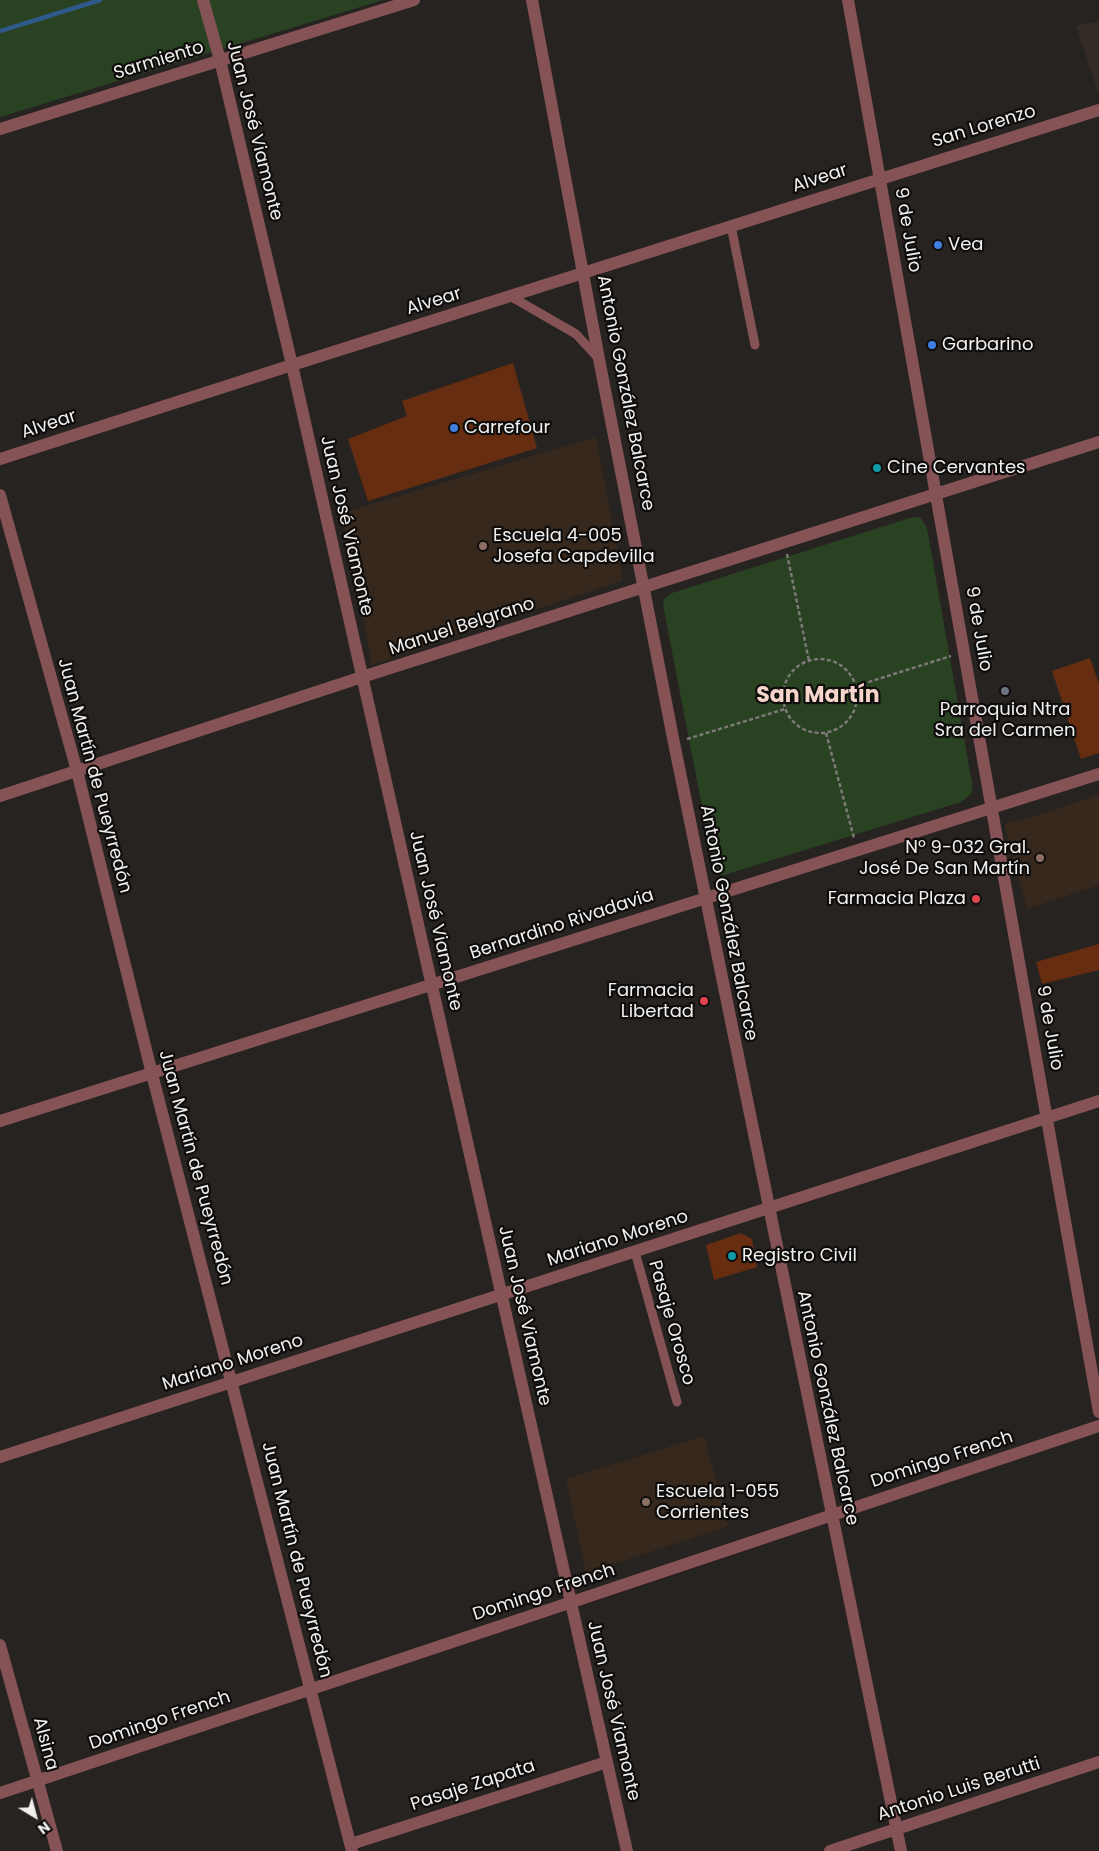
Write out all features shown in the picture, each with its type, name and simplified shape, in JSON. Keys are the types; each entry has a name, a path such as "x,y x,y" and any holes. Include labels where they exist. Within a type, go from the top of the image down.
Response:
{"street":[{"name":"Juan José Viamonte","path":"203,0 220,60 292,365 627,1851"},
{"name":"Sarmiento","path":"0,129 414,0"},
{"name":"Antonio González Balcarce","path":"532,0 599,359 674,743 901,1851"},
{"name":"9 de Julio","path":"848,0 1099,1412"},
{"name":"San Lorenzo","path":"880,179 1099,110"},
{"name":"Alvear","path":"0,460 292,365 880,179"},
{"name":"Manuel Belgrano","path":"0,796 362,677 1099,442"},
{"name":"Juan Martín de Pueyrredón","path":"0,495 77,771 152,1074 352,1848"},
{"name":"Bernardino Rivadavia","path":"0,1121 1099,774"},
{"name":"Mariano Moreno","path":"0,1457 1099,1101"},
{"name":"Domingo French","path":"0,1793 1099,1426"},
{"name":"Alsina","path":"0,1646 57,1851"},
{"name":"Pasaje Zapata","path":"352,1848 607,1762"},
{"name":"Antonio Luis Berutti","path":"830,1851 1099,1762"}],"lane":[{"path":"731,226 755,345"},
{"path":"510,296 576,334 599,359"},
{"name":"Pasaje Orosco","path":"635,1252 677,1402"}],"path":[{"path":"784,543 809,660"},
{"path":"856,686 964,651"},
{"path":"809,660 826,660 841,666 852,678 856,686 857,694 854,712 843,726 826,733 818,733 801,728 789,717 785,709 783,692 785,684 794,669 809,660"},
{"path":"674,743 785,709"},
{"path":"826,733 857,849"}],"shaded area":[{"path":"1099,21 1099,95 1076,26"},
{"name":"Escuela 4-005 Josefa Capdevilla","path":"596,437 623,580 372,665 342,513"},
{"path":"1099,794 1099,885 1027,909 1004,824 1052,811"},
{"name":"Escuela 1-055 Corrientes","path":"704,1436 729,1526 586,1573 566,1479"}],"green space":[{"path":"0,0 383,0 0,117"},
{"path":"913,517 921,518 927,528 972,783 972,792 961,802 719,875 714,868 663,605 664,599 672,593"}],"building":[{"name":"Carrefour","path":"513,363 537,448 368,501 348,439 407,416 402,401"},
{"path":"1090,658 1099,684 1099,753 1081,759 1052,671"},
{"path":"1099,944 1099,970 1042,984 1036,962"},
{"name":"Registro Civil","path":"741,1233 752,1239 757,1267 714,1280 706,1245"}],"waterway":[{"path":"0,31 100,0"}],"place":[{"name":"Vea","path":"938,245"},
{"name":"Garbarino","path":"932,345"},
{"name":"Carrefour","path":"454,428"},
{"name":"Cine Cervantes","path":"877,468"},
{"name":"Escuela 4-005 Josefa Capdevilla","path":"483,546"},
{"name":"Parroquia Ntra Sra del Carmen","path":"1005,691"},
{"name":"Nº 9-032 Gral. José De San Martín","path":"1040,858"},
{"name":"Farmacia Plaza","path":"976,899"},
{"name":"Farmacia Libertad","path":"704,1001"},
{"name":"Registro Civil","path":"732,1256"},
{"name":"Escuela 1-055 Corrientes","path":"646,1502"}],"district":[{"name":"San Martín","path":"818,696"}]}
